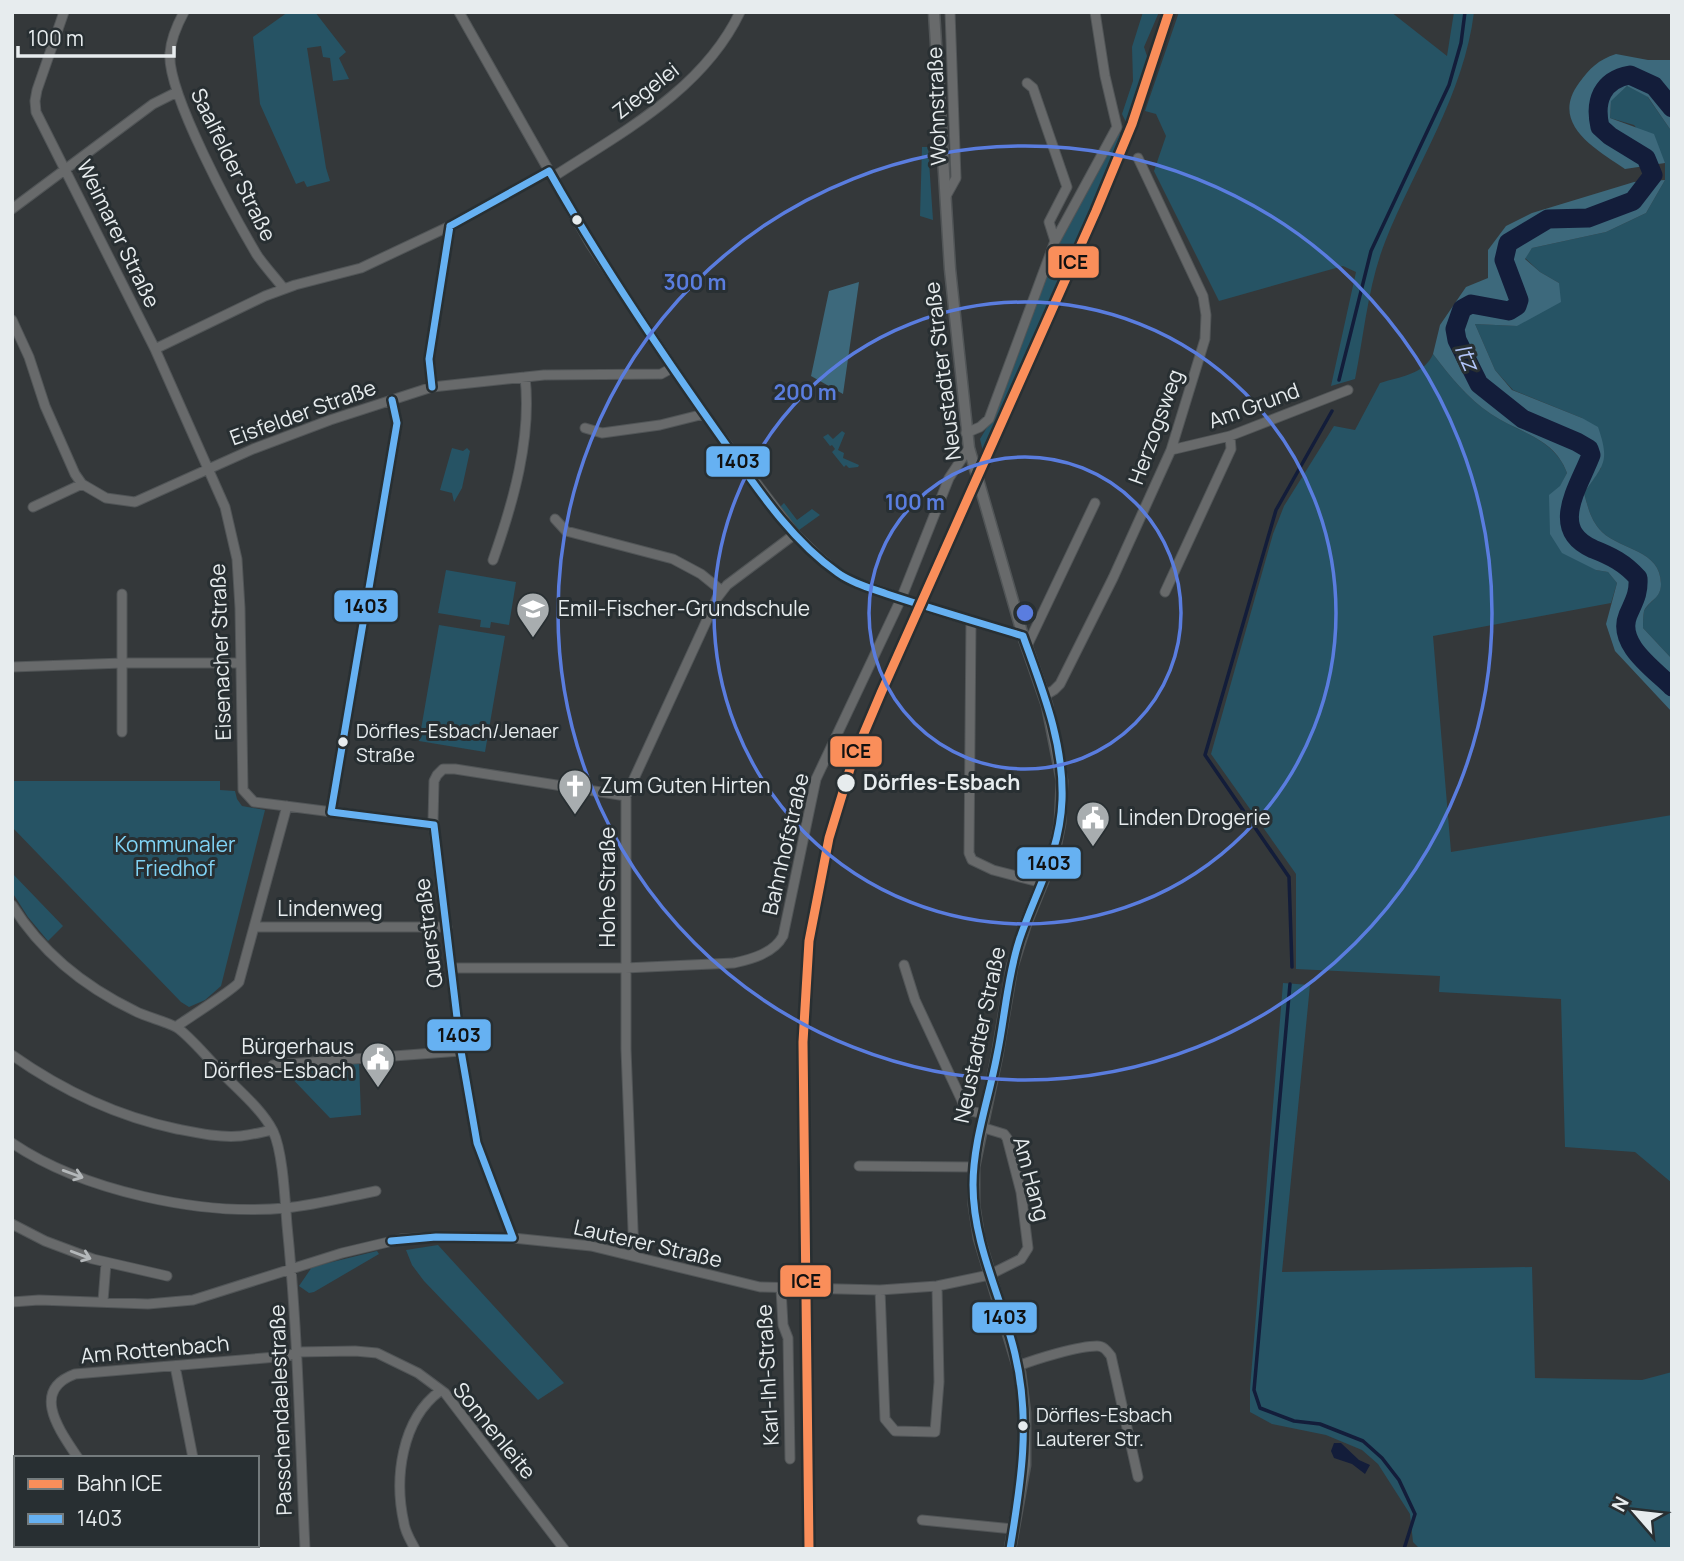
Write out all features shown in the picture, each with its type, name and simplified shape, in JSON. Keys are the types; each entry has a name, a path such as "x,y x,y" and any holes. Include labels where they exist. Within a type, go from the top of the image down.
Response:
{"street":[{"name":"Weimarer Straße","path":"64,12 35,102 36,112 155,349 209,467"},
{"name":"Saalfelder Straße","path":"184,12 169,54 177,92 233,211 258,256 284,289"},
{"path":"459,12 591,245 672,368 795,534 839,574 901,599 971,620 1025,641 1095,503"},
{"name":"Ziegelei","path":"551,174 648,116 677,92 701,69 740,12"},
{"name":"Neustadter Straße","path":"934,12 950,269 966,433 1025,641 1044,696 1062,781 1060,823 1054,854 1019,942 1012,967 974,1167 974,1205 979,1238 1018,1366 1025,1413 1025,1465 1010,1549"},
{"name":"Wohnstraße","path":"946,196 956,178 950,12"},
{"path":"966,433 981,427 992,414 1055,241 1117,127 1105,76 1095,12"},
{"path":"1027,83 1033,88 1067,187 1049,222 1055,241"},
{"path":"12,209 153,104 177,92"},
{"name":"Herzogsweg","path":"1044,696 1055,690 1059,684 1113,578 1171,450 1205,339 1206,315 1203,296 1138,158"},
{"path":"155,349 284,289 362,268 551,174"},
{"path":"432,387 429,359 450,226"},
{"path":"12,320 29,357 45,406 82,484 33,507"},
{"name":"Eisfelder Straße","path":"82,484 106,498 135,502 209,467 330,420 432,387 525,377 661,374 672,368"},
{"path":"494,560 517,476 523,434 525,377"},
{"name":"Am Grund","path":"1171,450 1230,436 1348,390"},
{"path":"331,812 397,423 392,400"},
{"path":"585,428 601,433 660,425 704,414"},
{"path":"1165,592 1231,449 1230,436"},
{"name":"Bahnhofstraße","path":"625,968 734,963 750,959 779,944 783,936 816,779 901,599 949,478 969,448"},
{"name":"Eisenacher Straße","path":"209,467 225,507 237,559 243,790 254,802 433,825"},
{"path":"555,519 566,531 673,559 701,574 722,591"},
{"name":"Hohe Straße","path":"634,1255 626,1049 626,796 683,668 722,591 795,534"},
{"path":"122,594 122,732"},
{"path":"971,620 969,853 972,860 993,870 1043,883"},
{"path":"12,667 239,663"},
{"name":"Querstraße","path":"513,1238 477,1143 461,1051 433,825 434,781 443,769 454,768 626,796"},
{"path":"177,1026 223,993 236,988 287,806"},
{"path":"12,905 46,950 72,973 113,1000 154,1020 177,1026 261,1114 272,1130 240,1136 208,1134 135,1120 74,1093 12,1055"},
{"name":"Lindenweg","path":"255,927 447,927"},
{"path":"904,965 915,1000 963,1103 971,1111 984,1114"},
{"path":"451,968 625,968"},
{"path":"273,1065 461,1051"},
{"name":"Am Hang","path":"981,1127 1004,1134 1007,1138 1021,1192 1028,1239 1028,1248 1021,1259 989,1275"},
{"name":"Passchendaelestraße","path":"272,1130 277,1145 292,1269 304,1549"},
{"path":"12,1143 65,1171 181,1205 234,1210 286,1208 376,1191"},
{"path":"859,1166 974,1167"},
{"path":"12,1224 45,1241 106,1262 167,1276"},
{"name":"Lauterer Straße","path":"12,1302 39,1300 148,1304 193,1300 401,1239 436,1237 513,1238 591,1246 736,1282 781,1289 880,1290 937,1286 989,1275"},
{"path":"103,1301 106,1262"},
{"path":"880,1290 885,1419 895,1431 935,1432 939,1382 937,1286"},
{"name":"Karl-Ihl-Straße","path":"781,1289 783,1325 788,1338 790,1459"},
{"path":"1018,1366 1072,1351 1098,1346 1105,1348 1111,1356 1138,1476"},
{"name":"Sonnenleite","path":"297,1352 355,1350 377,1353 418,1373 440,1391 481,1439 564,1549"},
{"name":"Am Rottenbach","path":"77,1456 52,1415 53,1396 60,1383 75,1374 288,1356 297,1352"},
{"path":"175,1366 193,1456"},
{"path":"415,1549 404,1526 400,1490 403,1453 413,1425 431,1398 440,1391"},
{"path":"922,1520 1013,1529"}],"green space":[{"path":"288,12 315,12 346,52 339,58 349,79 333,81 330,58 323,57 321,46 307,48 330,181 307,187 304,181 296,184 260,104 253,37"},
{"path":"1143,12 1159,12 1144,47 1148,59 1126,122 1122,114 1133,81 1132,47"},
{"path":"1179,12 1391,12 1447,56 1454,12 1474,12 1469,43 1449,101 1379,258 1355,379 1331,386 1356,272 1343,266 1219,301 1154,171 1166,136 1156,114 1145,111"},
{"path":"1627,86 1647,96 1672,132 1672,659 1643,628 1644,611 1657,596 1661,584 1654,564 1639,552 1602,532 1590,514 1584,493 1601,468 1582,418 1513,390 1495,370 1475,324 1517,326 1559,283 1540,272 1525,258 1532,248 1606,232 1646,213 1665,180 1665,163 1634,125 1610,118 1611,100"},
{"path":"1118,132 1124,138 983,452 980,439 994,416 1057,243"},
{"path":"922,147 928,147 933,220 920,216"},
{"path":"1433,354 1459,386 1482,408 1545,444 1554,452 1567,473 1560,487 1596,570 1608,572 1617,583 1611,603 1433,636 1451,852 1672,815 1672,1183 1635,1152 1565,1147 1561,999 1439,992 1440,976 1296,969 1296,874 1211,754 1273,534 1284,506 1334,426 1355,430 1380,383 1418,370"},
{"path":"842,431 845,433 838,450 844,453 843,458 859,465 858,467 844,467 832,452 835,449 823,437 828,434 833,439"},
{"path":"452,448 463,451 467,448 470,451 462,488 454,502 452,493 440,490"},
{"path":"784,503 797,520 812,509 820,515 799,530 780,507"},
{"path":"446,570 516,582 509,625 491,622 490,628 480,627 481,620 438,613"},
{"path":"439,625 505,636 485,752 419,741"},
{"name":"Kommunaler Friedhof","path":"12,781 220,781 220,790 235,791 242,806 265,810 221,986 205,1000 189,1007 181,1002 12,827"},
{"path":"12,873 63,926 48,941 12,892"},
{"path":"1283,983 1310,985 1282,1272 1532,1267 1535,1378 1642,1380 1672,1372 1672,1549 1420,1549 1413,1542 1410,1514 1378,1464 1362,1450 1326,1435 1272,1424 1250,1412"},
{"path":"359,1062 361,1115 330,1118 282,1068"},
{"path":"438,1245 564,1383 538,1400 424,1281 412,1265 406,1250"},
{"path":"377,1251 379,1254 314,1292 309,1293 299,1286 312,1267"},
{"path":"12,1468 14,1547 47,1549 12,1549"}],"shaded area":[{"path":"1616,54 1648,60 1672,60 1672,132 1648,97 1627,86 1611,101 1610,118 1654,134 1665,163 1625,169 1590,144 1573,123 1569,111 1571,98 1579,83 1595,65"},
{"path":"1665,180 1646,213 1606,232 1532,248 1525,259 1559,283 1561,302 1517,326 1475,324 1495,370 1512,390 1598,427 1604,448 1603,462 1584,493 1598,528 1610,538 1647,557 1659,573 1660,589 1644,611 1643,628 1672,659 1672,712 1615,651 1606,624 1617,583 1608,572 1596,570 1562,553 1550,534 1549,495 1560,486 1567,473 1561,461 1545,444 1502,421 1474,401 1433,354 1440,325 1466,287 1488,278 1488,250 1506,226 1532,213 1634,182"},
{"path":"859,282 843,394 811,376 829,291"},
{"path":"1334,1443 1341,1443 1359,1460 1370,1465 1365,1474 1352,1464 1334,1458 1331,1451"}],"waterway":[{"path":"1339,380 1371,251 1449,85 1461,43 1465,12"},
{"name":"Itz","path":"1672,108 1654,86 1630,75 1607,87 1599,100 1600,127 1646,158 1653,175 1633,201 1588,218 1548,219 1508,243 1504,260 1519,300 1517,306 1509,311 1471,304 1462,309 1455,329 1457,340 1479,384 1523,419 1589,449 1591,455 1571,506 1569,519 1572,530 1580,541 1617,560 1638,578 1637,593 1628,615 1627,636 1639,655 1672,687"},
{"path":"1292,967 1289,877 1205,755 1276,510 1332,411"},
{"path":"1290,984 1254,1390 1260,1408 1294,1421 1320,1424 1363,1441 1382,1458 1399,1480 1415,1514 1404,1549"}],"railway":[{"path":"1162,22 1166,12"}],"rail line":[{"name":"ICE","path":"809,1549 803,1042 809,941 829,838 853,759 881,693 1096,211 1132,124 1169,12"}],"transit line":[{"name":"1403","path":"549,171 609,271 673,369 758,490 803,543 838,573 855,582 904,600 1023,636"},
{"name":"1403","path":"450,226 549,171"},
{"name":"1403","path":"432,387 429,359 450,226"},
{"name":"1403","path":"331,812 397,423 392,400"},
{"name":"1403","path":"1010,1549 1021,1476 1023,1403 1015,1354 978,1229 973,1185 978,1136 997,1055 1015,955 1052,855 1062,800 1056,737 1023,636"},
{"name":"1403","path":"331,812 434,825"},
{"name":"1403","path":"434,825 461,1051 477,1143 513,1238"},
{"name":"1403","path":"391,1241 436,1237 513,1238"}],"place":[{"name":"Emil-Fischer-Grundschule","path":"533,639"},
{"name":"Dörfles-Esbach/Jenaer Straße","path":"343,742"},
{"name":"Dörfles-Esbach","path":"846,783"},
{"name":"Zum Guten Hirten","path":"575,816"},
{"name":"Linden Drogerie","path":"1093,848"},
{"name":"Bürgerhaus Dörfles-Esbach","path":"378,1089"},
{"name":"Dörfles-Esbach Lauterer Str.","path":"1023,1426"}]}
